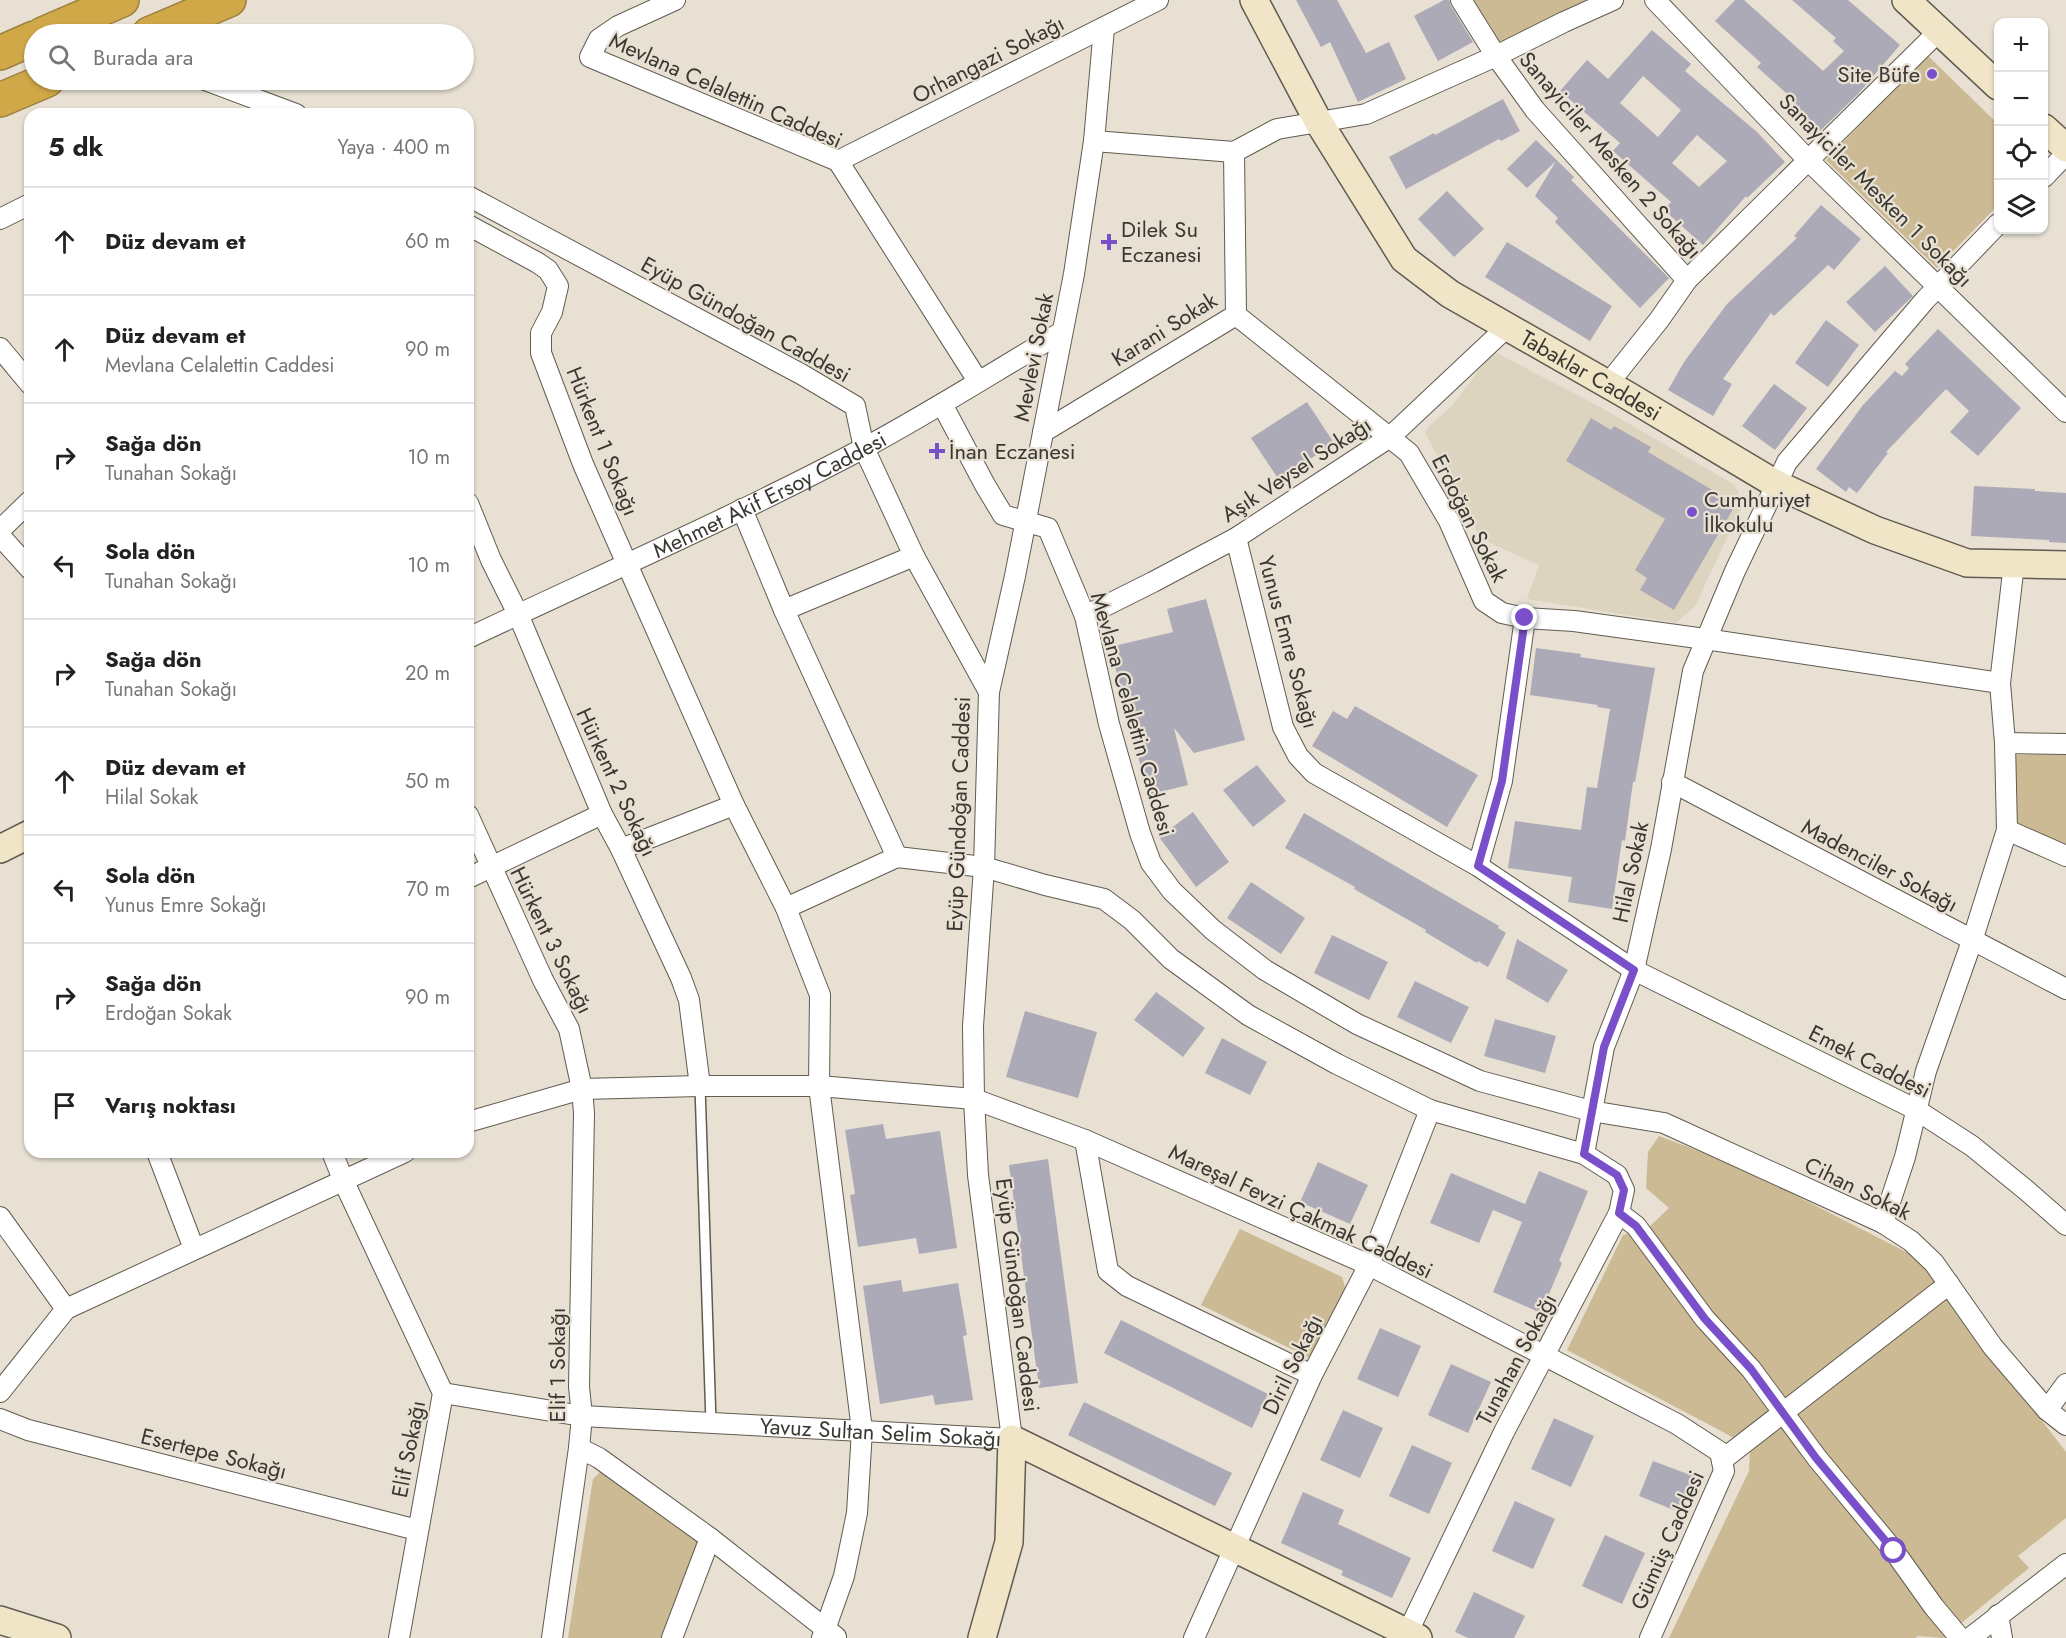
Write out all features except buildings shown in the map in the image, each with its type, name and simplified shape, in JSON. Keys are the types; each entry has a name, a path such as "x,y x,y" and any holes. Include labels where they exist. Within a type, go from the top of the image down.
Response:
{"highway":[{"path":"66,24 122,0"},
{"path":"173,24 229,0"},
{"path":"0,53 24,42"},
{"path":"0,100 24,90"}],"street":[{"name":"Mevlana Celalettin Caddesi","path":"675,0 618,26 599,39 590,57 838,161 978,381"},
{"name":"Orhangazi Sokağı","path":"838,161 1158,0"},
{"name":"Tabaklar Caddesi","path":"1254,0 1318,122 1404,259 1450,294 1608,384 1776,484 1875,530 1967,563 2066,565"},
{"name":"Sanayiciler Mesken 2 Sokağı","path":"1461,0 1496,56 1535,110 1687,280"},
{"path":"1094,141 1234,152 1277,129 1366,114 1496,56 1613,0"},
{"name":"Sanayiciler Mesken 1 Sokağı","path":"1655,0 1809,161 2066,412"},
{"path":"1906,0 1994,82"},
{"name":"Mevlevi Sokak","path":"989,692 1015,576 1074,274 1094,141 1104,28"},
{"path":"1608,384 1659,320 1687,280 1940,30"},
{"path":"232,90 280,108"},
{"path":"2048,132 2066,148"},
{"name":"Karani Sokak","path":"1043,432 1236,315 1234,152"},
{"path":"2048,172 2066,154"},
{"name":"Eyüp Gündoğan Caddesi","path":"474,199 801,374 855,406 864,448 914,556 989,692 984,867 973,1026 974,1099 978,1175 1012,1438"},
{"path":"0,219 24,207"},
{"name":"Hürkent 1 Sokağı","path":"474,228 538,263 548,270 558,286 556,297 541,333 542,353 583,464 734,805 786,908 820,995 819,1086 862,1430 857,1513 829,1635"},
{"name":"Hilal Sokak","path":"1591,1111 1604,1047 1634,970 1661,849 1693,671 1705,639 1787,462 1938,286 1994,228"},
{"name":"Erdoğan Sokak","path":"1236,315 1409,453 1449,521 1484,601 1502,614 1525,618"},
{"name":"Aşık Veysel Sokağı","path":"1085,616 1236,538 1390,437 1507,327"},
{"name":"Mehmet Akif Ersoy Caddesi","path":"474,635 742,509 864,448 1062,332"},
{"path":"0,348 24,377"},
{"name":"Mevlana Celalettin Caddesi","path":"942,404 1003,515 1048,528 1085,616 1109,724 1140,833 1151,863 1172,891 1213,930 1265,970 1357,1024 1480,1082 1591,1111"},
{"path":"0,530 24,507"},
{"path":"742,509 784,610 897,857 786,908"},
{"name":"Hürkent 2 Sokağı","path":"474,519 491,560 518,614 602,814 621,849 681,978 689,1000 700,1086"},
{"path":"0,536 24,562"},
{"name":"Yunus Emre Sokağı","path":"1236,538 1283,727 1298,756 1314,773 1478,866 1634,970"},
{"path":"784,610 914,556"},
{"path":"1882,1223 1905,1158 1926,1071 1972,941 2007,830 2005,743 2000,683 2014,564"},
{"path":"1478,866 1502,781 1525,618 1574,621 2000,683"},
{"path":"2005,743 2066,744"},
{"name":"Madenciler Sokağı","path":"1672,782 2066,989"},
{"path":"621,849 734,805"},
{"path":"474,875 602,814"},
{"name":"Hürkent 3 Sokağı","path":"474,829 543,980 569,1029 582,1089"},
{"path":"2007,830 2066,856"},
{"path":"0,849 24,837"},
{"name":"Tunahan Sokağı","path":"897,857 984,867 1104,900 1132,920 1172,959 1248,1015 1337,1064 1430,1110 1584,1154 1617,1175 1624,1190 1619,1213 1504,1432 1410,1636"},
{"name":"Emek Caddesi","path":"1634,970 1915,1109 1972,1146 2066,1225"},
{"name":"Mareşal Fevzi Çakmak Caddesi","path":"474,1119 582,1089 819,1086 974,1099 1085,1140 1369,1265 1677,1424 1720,1452 1722,1460"},
{"name":"Elif 1 Sokağı","path":"552,1638 582,1416 579,1387 584,1113 582,1089"},
{"name":"Diril Sokağı","path":"1194,1638 1312,1375 1369,1265 1430,1110"},
{"path":"1584,1154 1591,1111"},
{"name":"Cihan Sokak","path":"1591,1111 1664,1123 1882,1223 1911,1241 1934,1263 1945,1286 1993,1347 2047,1410 2066,1425"},
{"path":"1085,1140 1108,1271 1126,1286 1312,1375"},
{"path":"159,1158 194,1249"},
{"name":"Elif Sokağı","path":"334,1158 443,1393 399,1638"},
{"path":"0,1392 66,1309 393,1158"},
{"path":"1619,1213 1636,1226 1705,1319 1751,1369 1816,1458 1894,1551 1934,1607 1960,1638"},
{"path":"0,1217 66,1309"},
{"path":"1722,1460 1945,1286"},
{"path":"2047,1410 2066,1384"},
{"name":"Yavuz Sultan Selim Sokağı","path":"443,1393 582,1416 1012,1438 1410,1636"},
{"name":"Esertepe Sokağı","path":"0,1419 28,1430 417,1530"},
{"path":"982,1638 1009,1542 1012,1438"},
{"path":"579,1449 599,1458 710,1538 829,1635"},
{"name":"Gümüş Caddesi","path":"1650,1638 1724,1471 1722,1460"},
{"path":"672,1638 710,1538"},
{"path":"1970,1638 2066,1564"},
{"path":"1998,1616 2002,1638"},
{"path":"0,1620 57,1638"}],"lane":[{"path":"700,1086 711,1423"}],"shaded area":[{"path":"1473,0 1593,0 1500,46 1491,27"},
{"path":"1927,55 1994,120 1994,209 1937,268 1826,160"},
{"path":"1493,351 1600,407 1735,485 1743,504 1695,606 1676,623 1527,599 1539,565 1481,539 1425,433 1429,426 1452,406"},
{"path":"2066,754 2066,846 2030,832 2015,818 2010,755"},
{"path":"1659,1136 1738,1166 1916,1257 2066,1452 2066,1518 2018,1556 2029,1568 1943,1638 1918,1636 1915,1638 1669,1638 1749,1471 1750,1448 1567,1350 1623,1235 1648,1228 1669,1208 1646,1188 1648,1152"},
{"path":"1240,1229 1342,1277 1346,1290 1314,1360 1201,1305"},
{"path":"608,1469 697,1534 700,1550 665,1638 568,1638 593,1479 600,1472"}],"place":[{"name":"Site Büfe","path":"1932,74"},
{"name":"Dilek Su Eczanesi","path":"1109,242"},
{"name":"İnan Eczanesi","path":"937,451"},
{"name":"Cumhuriyet İlkokulu","path":"1692,512"}],"route":[{"path":"1525,618 1502,781 1478,866 1634,970 1604,1047 1584,1154 1617,1175 1624,1190 1619,1213 1636,1226 1705,1319 1751,1369 1816,1458 1894,1551"}]}
